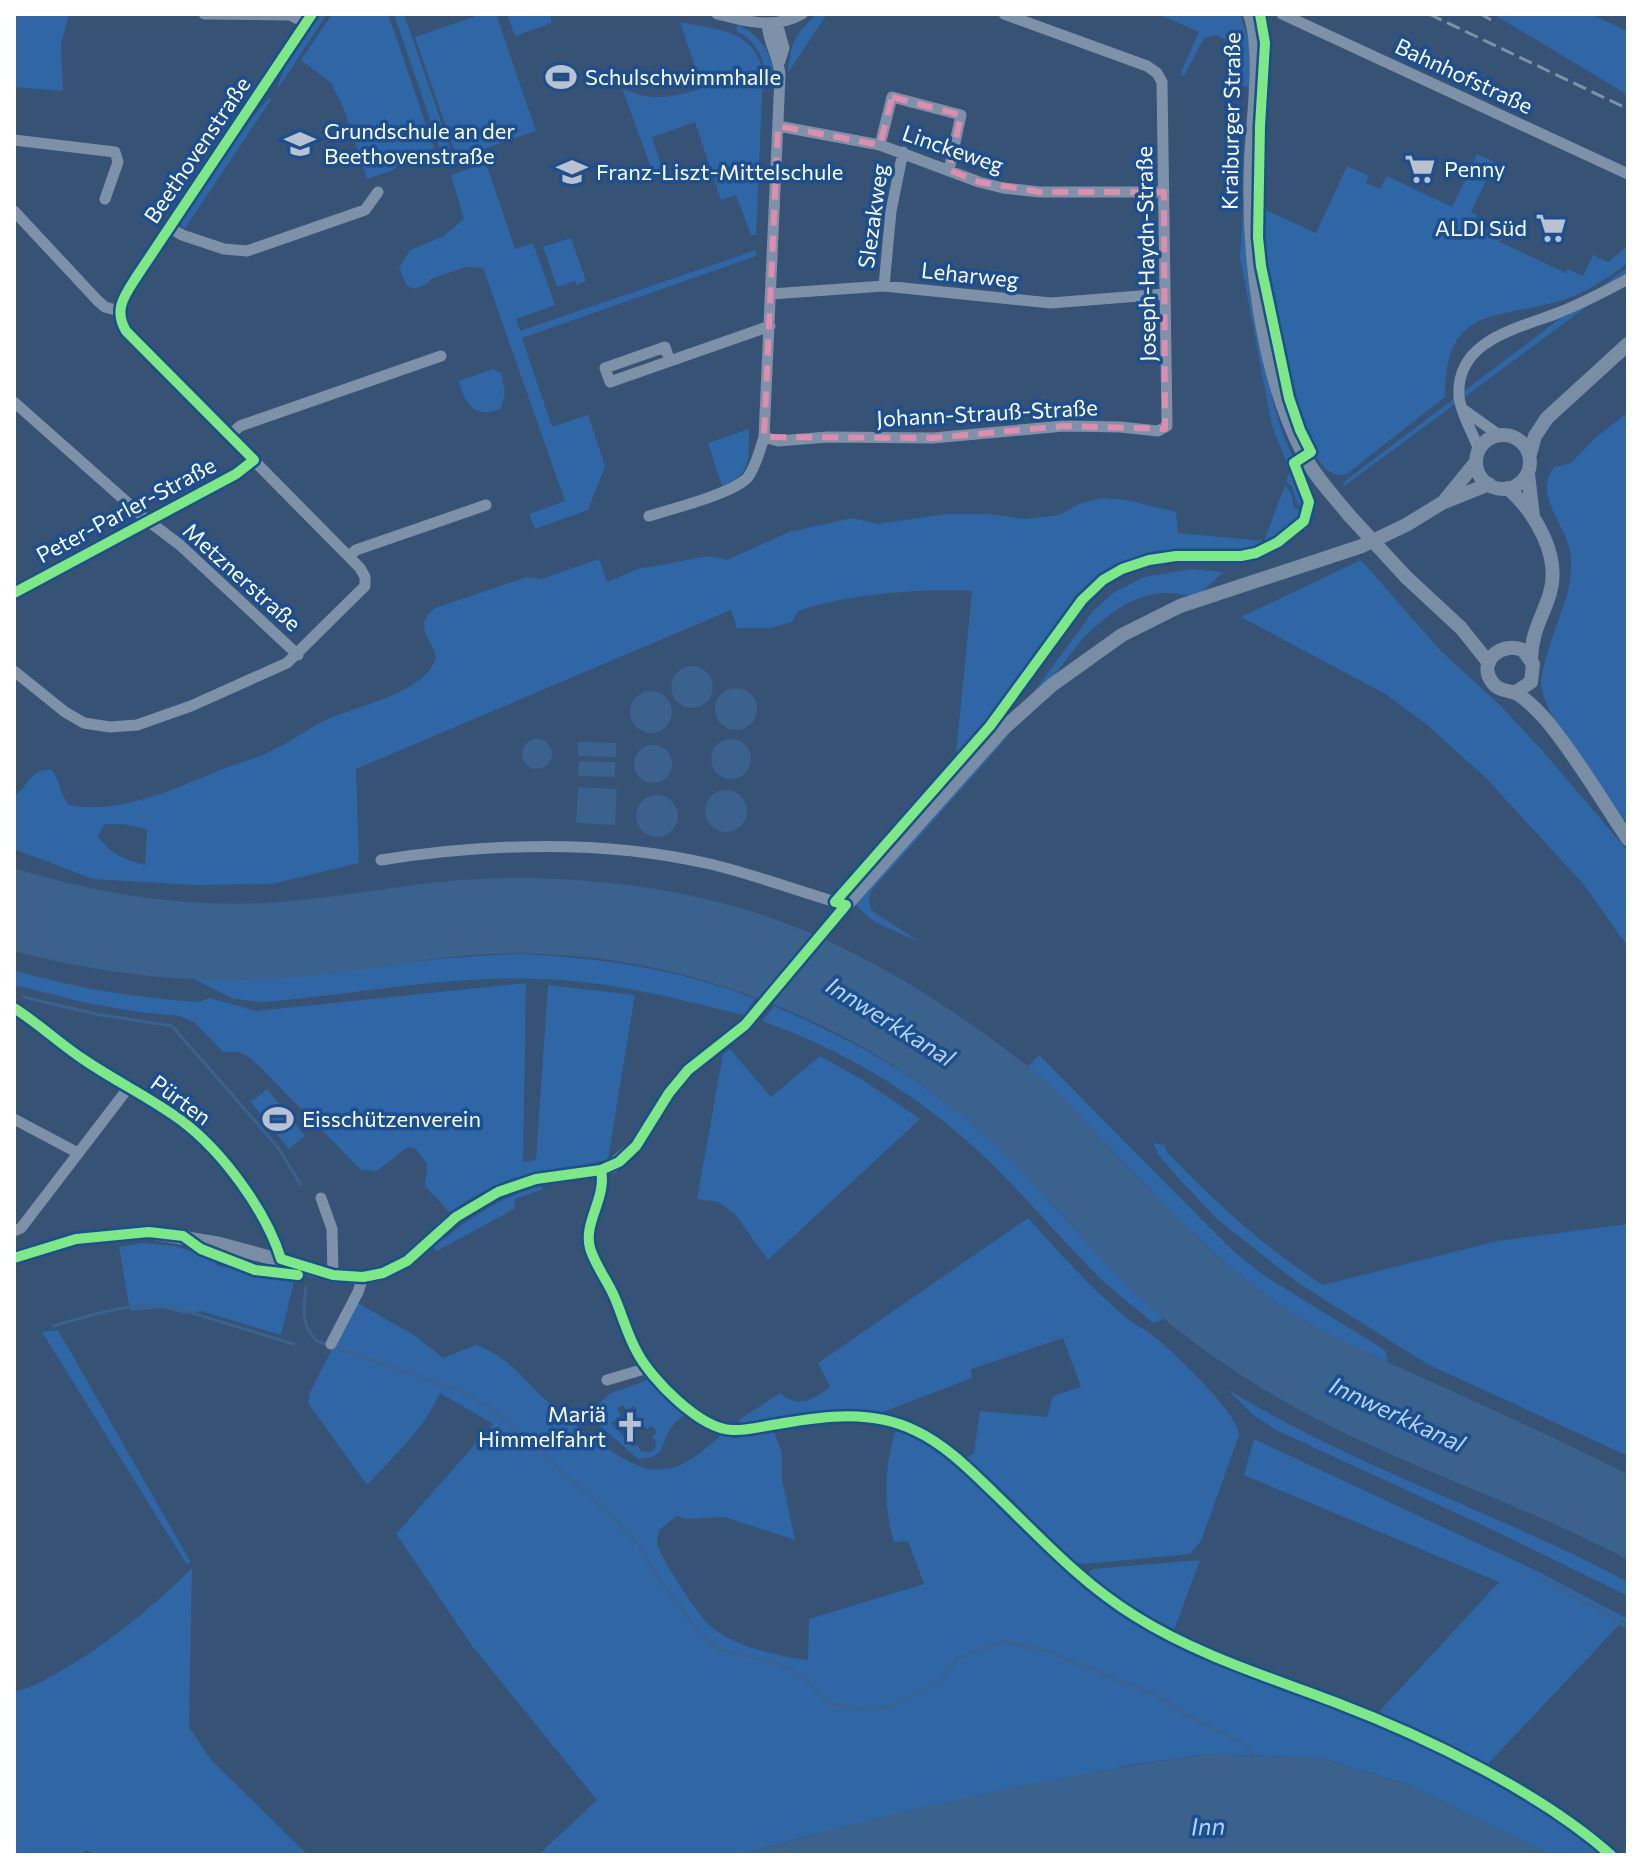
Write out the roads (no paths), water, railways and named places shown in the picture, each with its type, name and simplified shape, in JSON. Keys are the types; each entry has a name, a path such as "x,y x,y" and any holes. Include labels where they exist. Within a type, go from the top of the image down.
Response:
{"main road":[{"name":"Kraiburger Straße","path":"1252,15 1256,44 1250,226 1264,327 1284,404 1304,456 1348,514 1406,577 1461,628"},
{"path":"1533,516 1528,474 1535,436 1547,418 1628,344"},
{"path":"1442,503 1488,440 1547,418"},
{"path":"1506,435 1523,443 1530,454"},
{"path":"1478,456 1480,475 1489,484 1508,488 1521,500 1533,516 1550,552 1552,575 1547,601 1535,628 1531,659 1546,720"},
{"path":"1508,488 1528,474"},
{"path":"14,1258 76,1239 149,1232 220,1244 333,1275 363,1277 383,1273 407,1261 456,1217 498,1192 536,1179 601,1170 619,1162 636,1146 669,1093 688,1070 749,1021 840,907 1003,729 1052,685 1122,635 1180,606 1362,546 1442,503 1489,484"},
{"path":"1461,628 1506,648 1523,650 1531,659"},
{"path":"1461,628 1489,663 1489,675 1494,686 1505,692 1516,692 1527,686 1533,676"},
{"path":"1489,663 1535,628"},
{"path":"1516,692 1546,720 1628,839"}],"street":[{"path":"204,14 290,15 309,19"},
{"path":"717,14 772,24 799,16"},
{"name":"Joseph-Haydn-Straße","path":"1004,14 1147,66 1161,78 1164,97 1168,422 1165,429"},
{"name":"Bahnhofstraße","path":"1282,14 1628,174"},
{"path":"649,516 745,481 764,437 779,62 799,16"},
{"name":"Beethovenstraße","path":"119,311 124,297 169,227 309,19"},
{"path":"772,24 784,48"},
{"path":"772,24 768,33 779,62"},
{"path":"880,145 892,97 961,115 949,170"},
{"name":"Linckeweg","path":"778,126 880,145 989,185 1030,191 1164,192"},
{"path":"14,140 115,152 118,162 105,199"},
{"name":"Slezakweg","path":"884,286 891,211 903,152"},
{"name":"Beethovenstraße","path":"169,227 182,235 224,249 247,251 365,210 378,192"},
{"path":"14,211 98,301 105,307 119,311 126,331 349,556 366,580 362,590 298,655 259,677 191,706 129,727 99,727 76,720 14,671"},
{"path":"1478,456 1459,397 1466,365 1483,345 1515,328 1595,297 1628,279"},
{"name":"Leharweg","path":"771,294 884,286 1035,302 1165,294"},
{"path":"670,361 665,347 605,368 610,382 670,361 770,326"},
{"path":"230,435 240,426 441,356"},
{"name":"Metznerstraße","path":"14,402 147,520 180,545 298,655"},
{"path":"1463,410 1506,435"},
{"name":"Johann-Strauß-Straße","path":"764,437 778,441 828,437 933,438 1064,426 1165,429"},
{"name":"Peter-Parler-Straße","path":"14,593 236,474 254,460"},
{"path":"349,556 356,550 486,505"},
{"path":"381,860 514,846 618,849 713,865 840,907"},
{"name":"Pürten","path":"16,1009 83,1059 182,1121 212,1149 269,1227 281,1259"},
{"name":"Pürten","path":"14,1231 21,1228 129,1087"},
{"path":"14,1119 78,1153"},
{"path":"601,1170 603,1188 589,1232 589,1243 630,1339 648,1368 702,1420 720,1428 737,1430 842,1415 876,1418 917,1431 970,1470 1077,1574 1135,1616 1172,1638 1220,1659 1342,1705 1444,1750 1548,1808 1611,1855"},
{"path":"321,1198 332,1229 333,1275"},
{"path":"331,1344 363,1277"},
{"path":"607,1380 648,1368"}],"water":[{"path":"692,666 707,672 713,687 707,702 692,708 677,702 671,687 677,672"},
{"path":"736,688 751,694 757,709 751,724 736,730 721,724 715,709 721,694"},
{"path":"651,691 666,697 672,712 666,727 651,733 636,727 630,712 636,697"},
{"path":"537,739 547,744 552,754 547,764 537,769 527,764 522,754 527,744"},
{"path":"731,739 745,745 751,759 745,773 731,779 717,773 711,759 717,745"},
{"path":"578,742 616,743 616,757 578,756"},
{"path":"653,745 666,751 672,764 666,777 653,783 640,777 634,764 640,751"},
{"path":"579,761 615,762 615,777 578,776"},
{"path":"578,787 617,789 615,825 576,823"},
{"path":"726,790 741,796 747,811 741,826 726,832 711,826 705,811 711,796"},
{"path":"657,795 672,801 678,816 672,831 657,837 642,831 636,816 642,801"},
{"name":"Innwerkkanal","path":"14,868 106,891 168,900 231,904 312,899 461,880 569,879 641,887 712,900 811,933 901,979 1026,1065 1054,1089 1215,1253 1289,1311 1345,1342 1628,1474 1628,1560 1579,1535 1325,1423 1229,1367 1174,1327 1136,1294 1017,1168 952,1107 891,1064 791,1012 722,986 661,969 566,955 471,955 299,977 240,980 175,978 79,966 14,951"},
{"name":"Inn","path":"1209,1754 1321,1758 1410,1785 1552,1855 740,1855 973,1796"}],"waterway":[{"path":"23,997 96,1014 172,1026 277,1146 301,1185"},
{"path":"306,1287 306,1322 317,1341 465,1393 494,1411 612,1516 638,1544 654,1572 702,1635 721,1650 780,1664 805,1679 830,1703 856,1709 889,1707 939,1682 957,1659 1003,1641 1049,1652 1156,1695 1244,1744 1257,1758"},
{"path":"53,1326 112,1310 142,1306 172,1307 294,1344"},
{"path":"1543,1579 1628,1625"}],"railway":[{"path":"1429,14 1628,109"},
{"path":"1481,14 1491,20"}],"place":[{"name":"Schulschwimmhalle","path":"561,77"},
{"name":"Grundschule an der Beethovenstraße","path":"300,144"},
{"name":"Penny","path":"1420,169"},
{"name":"Franz-Liszt-Mittelschule","path":"572,172"},
{"name":"ALDI Süd","path":"1551,228"},
{"name":"Eisschützenverein","path":"278,1119"},
{"name":"Mariä Himmelfahrt","path":"630,1427"}]}
